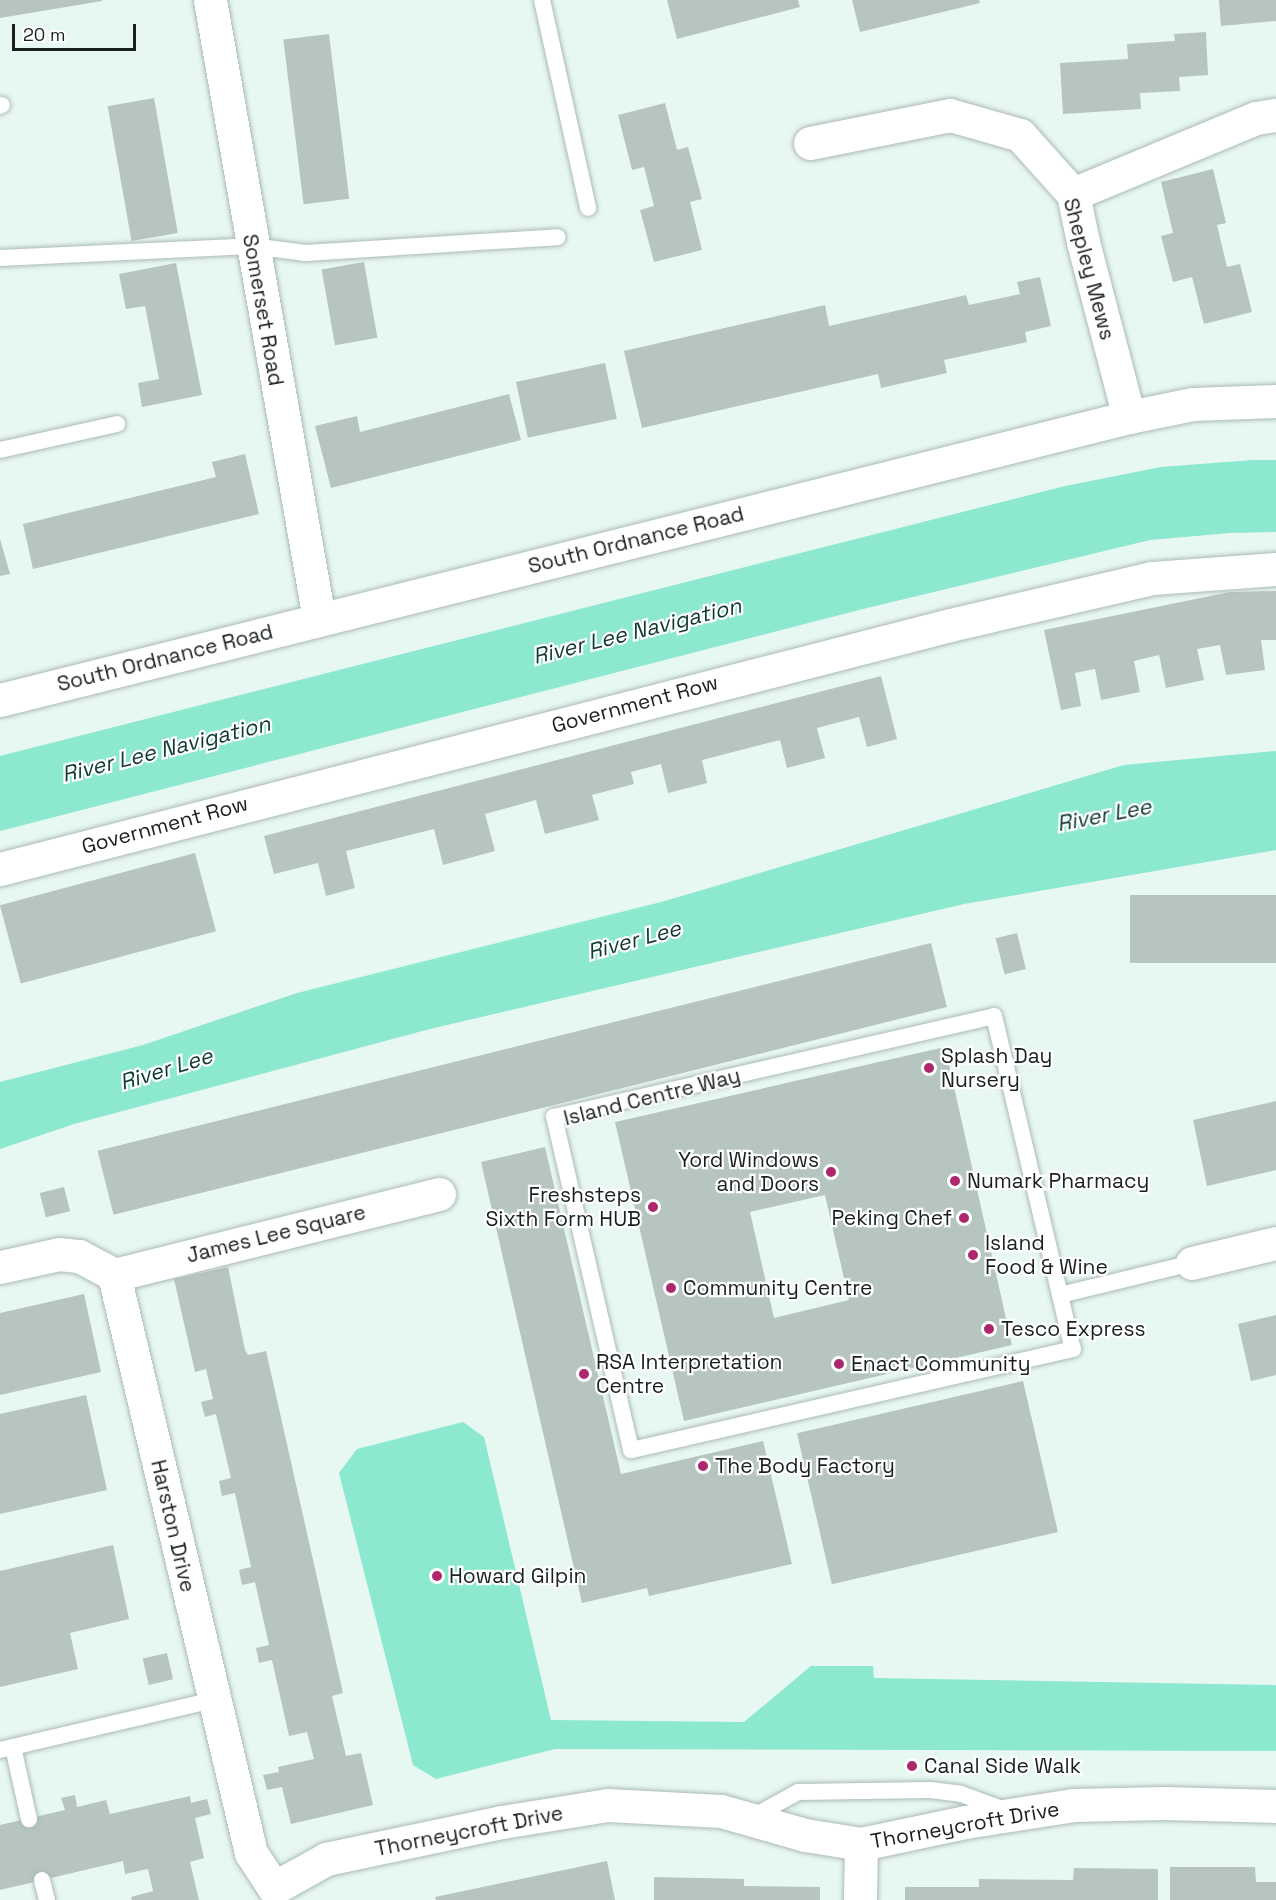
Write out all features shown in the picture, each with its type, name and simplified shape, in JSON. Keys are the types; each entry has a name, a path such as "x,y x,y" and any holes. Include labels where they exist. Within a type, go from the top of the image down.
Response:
{"street":[{"name":"Somerset Road","path":"210,0 319,619"},
{"name":"Shepley Mews","path":"810,143 950,115 1020,135 1073,194 1083,242 1130,417"},
{"path":"1073,194 1256,118 1276,115"},
{"name":"South Ordnance Road","path":"0,700 1130,417 1193,404 1276,400"},
{"name":"Government Row","path":"0,869 940,627 1152,578 1276,568"},
{"name":"James Lee Square","path":"114,1275 439,1194"},
{"path":"1192,1263 1276,1244"},
{"path":"0,1267 59,1254 79,1256 114,1275"},
{"name":"Harston Drive","path":"114,1275 251,1853 271,1894"},
{"name":"Thorneycroft Drive","path":"271,1894 326,1860 502,1822 608,1805 721,1811 805,1835 861,1844 965,1821 1073,1805 1164,1803 1276,1806"},
{"path":"860,1900 861,1844"}],"lane":[{"path":"542,0 588,208"},
{"path":"0,258 252,246 306,253 557,237"},
{"path":"0,450 117,424"},
{"name":"Island Centre Way","path":"994,1016 1060,1295 1073,1349 631,1450 554,1117 994,1016"},
{"path":"1060,1295 1192,1263"},
{"path":"29,1818 6,1748 214,1700"},
{"path":"748,1819 798,1792 831,1791 930,1790 961,1794 1018,1814"},
{"path":"42,1880 47,1900"}],"water":[{"name":"River Lee Navigation","path":"1276,460 1276,532 1230,533 1150,540 863,609 0,831 0,756 1065,486 1161,467"},
{"name":"River Lee","path":"1276,751 1276,850 964,904 430,1029 74,1124 0,1149 0,1082 143,1045 297,993 665,901 1124,765"},
{"path":"463,1422 484,1437 551,1720 744,1722 811,1666 873,1666 874,1678 1276,1685 1276,1751 555,1749 436,1779 413,1765 339,1473 357,1449"}],"building":[{"path":"0,0 102,0 102,1 0,18"},
{"path":"667,0 798,0 800,7 677,39"},
{"path":"852,0 979,0 980,3 860,32"},
{"path":"1219,0 1276,0 1276,21 1221,26"},
{"path":"1206,32 1208,75 1179,77 1180,91 1140,93 1141,109 1063,114 1060,63 1128,59 1127,44 1175,41 1174,34"},
{"path":"329,34 349,199 304,204 283,40"},
{"path":"154,98 178,233 132,241 108,106"},
{"path":"665,103 677,150 688,147 702,199 690,202 702,250 654,262 640,210 654,206 644,167 632,170 618,115"},
{"path":"1213,169 1226,223 1217,225 1227,267 1240,264 1252,312 1204,324 1192,277 1173,282 1161,236 1173,233 1161,182"},
{"path":"364,262 377,338 335,345 322,269"},
{"path":"176,263 202,395 142,407 138,383 159,379 145,306 126,309 119,274"},
{"path":"1040,277 1051,326 1025,332 1027,342 944,360 947,373 881,388 878,374 642,428 624,351 825,305 829,326 966,295 969,305 1020,294 1017,282"},
{"path":"605,363 617,419 528,438 516,382"},
{"path":"509,394 521,440 331,488 315,426 357,416 360,432"},
{"path":"245,454 259,514 33,569 23,524 216,477 212,462"},
{"path":"0,539 10,574 0,576"},
{"path":"1276,591 1276,640 1261,640 1265,670 1226,675 1220,645 1197,649 1204,680 1166,688 1159,655 1134,661 1140,692 1101,700 1095,669 1075,673 1081,706 1061,710 1044,630 1230,592"},
{"path":"881,676 897,739 867,747 859,717 817,728 825,758 787,768 780,740 702,760 707,783 668,793 661,764 631,772 634,784 592,795 599,820 545,834 536,800 485,814 495,851 443,865 434,829 346,851 355,888 326,896 318,863 274,874 264,836"},
{"path":"195,853 216,931 21,984 0,905"},
{"path":"1130,895 1276,895 1276,963 1130,963"},
{"path":"1017,933 1026,969 1005,974 996,938"},
{"path":"931,943 947,1007 113,1215 98,1151"},
{"path":"945,1047 1012,1345 684,1421 615,1122","holes":["825,1195 849,1300 774,1318 750,1212"]},
{"path":"1276,1101 1276,1170 1207,1186 1193,1120"},
{"path":"545,1147 621,1474 763,1441 792,1564 649,1596 647,1588 582,1603 481,1162"},
{"path":"64,1187 70,1211 46,1217 40,1193"},
{"path":"228,1267 245,1350 248,1355 266,1351 343,1693 332,1696 346,1756 361,1753 373,1805 291,1824 282,1787 267,1790 263,1775 279,1772 278,1767 314,1759 307,1732 289,1736 272,1660 259,1663 256,1648 269,1645 255,1582 242,1585 239,1570 251,1567 235,1493 222,1496 219,1481 231,1478 216,1414 205,1417 201,1402 213,1399 206,1369 195,1372 174,1279"},
{"path":"84,1294 101,1372 0,1395 0,1313"},
{"path":"1276,1315 1276,1375 1251,1381 1238,1324"},
{"path":"1023,1381 1058,1532 832,1584 797,1433"},
{"path":"86,1395 107,1490 0,1514 0,1414"},
{"path":"113,1545 129,1619 70,1633 78,1669 0,1687 0,1571"},
{"path":"167,1653 173,1679 149,1685 143,1659"},
{"path":"75,1795 77,1807 106,1800 110,1814 190,1796 191,1803 207,1799 211,1814 195,1818 204,1858 190,1862 199,1900 132,1900 131,1897 153,1891 148,1869 125,1874 123,1861 0,1890 0,1825 65,1810 61,1798"},
{"path":"607,1861 615,1900 436,1900 435,1897"},
{"path":"1170,1867 1255,1867 1256,1882 1276,1882 1276,1900 1170,1900"},
{"path":"1074,1868 1158,1869 1158,1900 905,1900 905,1887 979,1887 979,1879 1073,1880"},
{"path":"654,1877 744,1879 744,1886 820,1887 820,1900 654,1900"}],"place":[{"name":"Splash Day Nursery","path":"929,1068"},
{"name":"Yord Windows and Doors","path":"831,1172"},
{"name":"Numark Pharmacy","path":"955,1181"},
{"name":"Freshsteps Sixth Form HUB","path":"653,1207"},
{"name":"Peking Chef","path":"964,1218"},
{"name":"Island Food & Wine","path":"973,1255"},
{"name":"Community Centre","path":"671,1288"},
{"name":"Tesco Express","path":"989,1329"},
{"name":"Enact Community","path":"839,1364"},
{"name":"RSA Interpretation Centre","path":"584,1374"},
{"name":"The Body Factory","path":"703,1466"},
{"name":"Howard Gilpin","path":"437,1576"},
{"name":"Canal Side Walk","path":"912,1766"}]}
